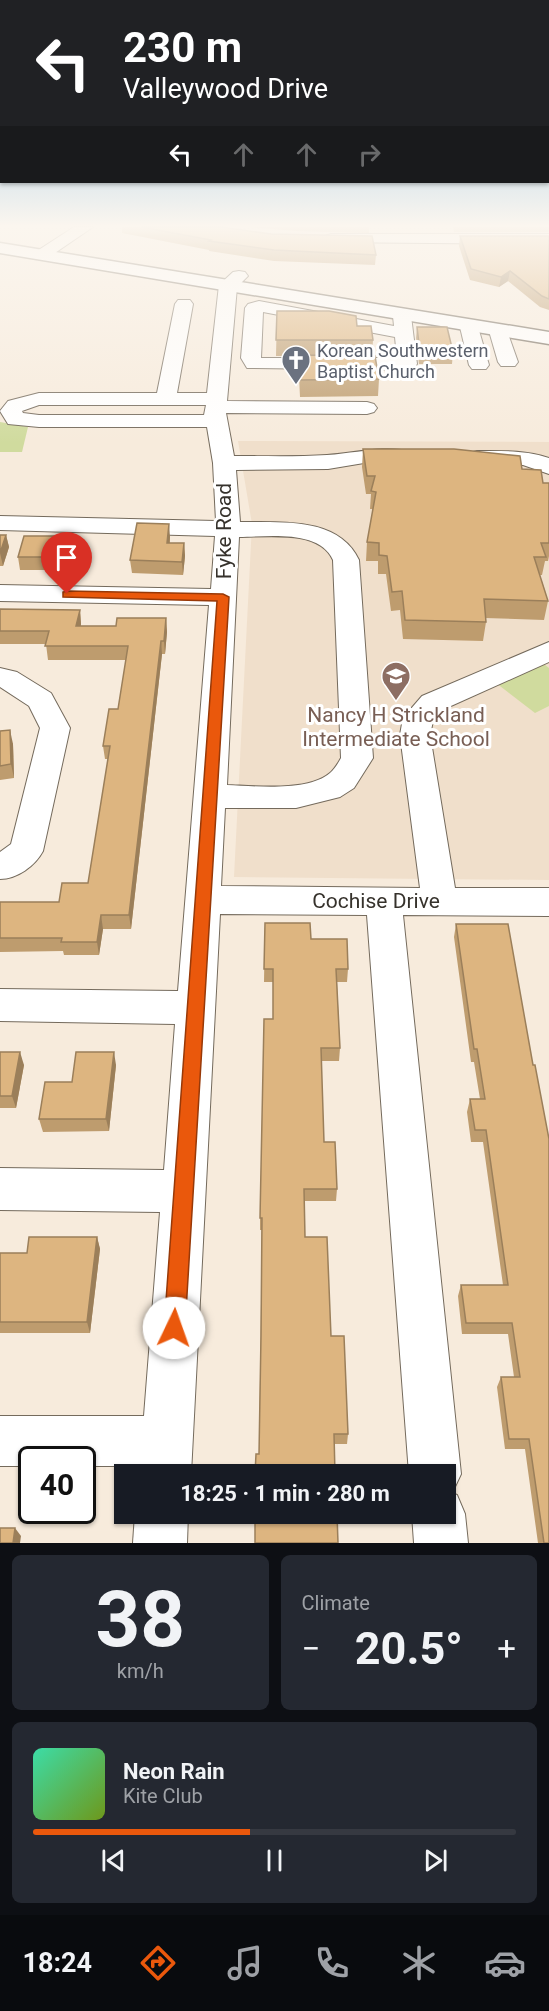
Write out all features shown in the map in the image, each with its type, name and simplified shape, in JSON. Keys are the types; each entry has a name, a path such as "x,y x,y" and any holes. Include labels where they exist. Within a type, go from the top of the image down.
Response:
{"main road":[{"path":"307,299 402,324 469,327 549,325"},
{"path":"347,299 502,325 549,338"}],"street":[{"name":"Fyke Road","path":"166,1458 228,529 228,502 216,409 220,363 231,299"},
{"path":"166,399 184,304"},
{"path":"220,363 254,364 407,364 402,324 259,306 254,308 251,358 254,364"},
{"path":"502,325 508,362"},
{"path":"469,327 479,365"},
{"path":"216,409 166,399 39,399 15,405 11,411 16,419 39,421 216,409 367,408"},
{"path":"224,463 328,462 364,456 432,457"},
{"path":"454,457 522,458 542,462 549,467"},
{"path":"0,524 301,531 327,538 342,549 346,560 357,758 341,782 310,795 279,798 210,796"},
{"path":"0,593 223,597"},
{"path":"439,901 415,735 418,718 432,703 549,651"},
{"path":"0,677 7,678 42,700 55,728 26,851 5,866 0,866"},
{"name":"Cochise Drive","path":"203,900 549,902"},
{"path":"384,901 434,1464"},
{"path":"0,1005 196,1008"},
{"path":"0,1190 183,1191"},
{"path":"0,1442 166,1458"},
{"path":"160,1543 161,1524"},
{"path":"439,1524 441,1543"}],"shaded area":[{"name":"Nancy H Strickland Intermediate School","path":"238,441 549,442 549,880 234,877 252,524"}],"green space":[{"path":"0,422 28,427 22,452 0,452"},
{"path":"540,661 549,668 549,706 535,713 496,683"}],"building":[{"path":"277,311 329,311 356,316 357,326 371,326 373,340 276,340"},
{"path":"417,327 447,327 453,352 420,352"},
{"path":"298,355 375,356 379,379 300,380"},
{"path":"363,449 454,449 520,456 522,469 541,470 543,483 549,483 549,543 541,543 546,557 534,557 548,601 484,599 486,622 405,620 402,591 392,592 387,556 379,555 379,543 367,542 376,492 371,491 375,476 367,476"},
{"path":"137,523 169,524 167,543 184,543 182,562 130,560"},
{"path":"0,535 6,535 0,553"},
{"path":"24,536 61,536 56,557 18,557"},
{"path":"0,609 80,610 76,626 116,626 117,618 166,618 164,641 161,641 129,915 101,915 97,942 61,942 62,938 0,938 0,902 59,902 62,883 88,883 110,746 103,746 109,709 118,709 128,646 45,646 49,631 0,631"},
{"path":"10,730 11,764 0,766 0,731"},
{"path":"265,923 310,923 311,939 347,939 348,969 336,969 340,1048 321,1048 324,1142 335,1142 337,1189 304,1189 305,1237 327,1237 331,1336 344,1336 348,1434 334,1434 335,1464 256,1464 256,1454 259,1454 264,1019 273,1019 273,969 264,969"},
{"path":"456,924 508,924 533,1065 535,1065 549,1139 549,1543 544,1543 529,1439 509,1439 501,1377 520,1377 512,1323 466,1323 461,1285 508,1285 486,1130 475,1130 470,1099 485,1099 477,1049 474,1049"},
{"path":"0,1052 20,1052 12,1096 0,1096"},
{"path":"76,1052 114,1052 106,1119 39,1119 45,1082 72,1082"},
{"path":"29,1237 97,1237 87,1322 0,1322 0,1253 27,1253"},
{"path":"255,1524 337,1524 338,1543 255,1543"},
{"path":"0,1528 15,1528 13,1543 0,1543"}],"place":[{"name":"Korean Southwestern Baptist Church","path":"296,386"},
{"name":"Nancy H Strickland Intermediate School","path":"396,702"}],"route":[{"path":"67,594 223,597 174,1328"}]}
